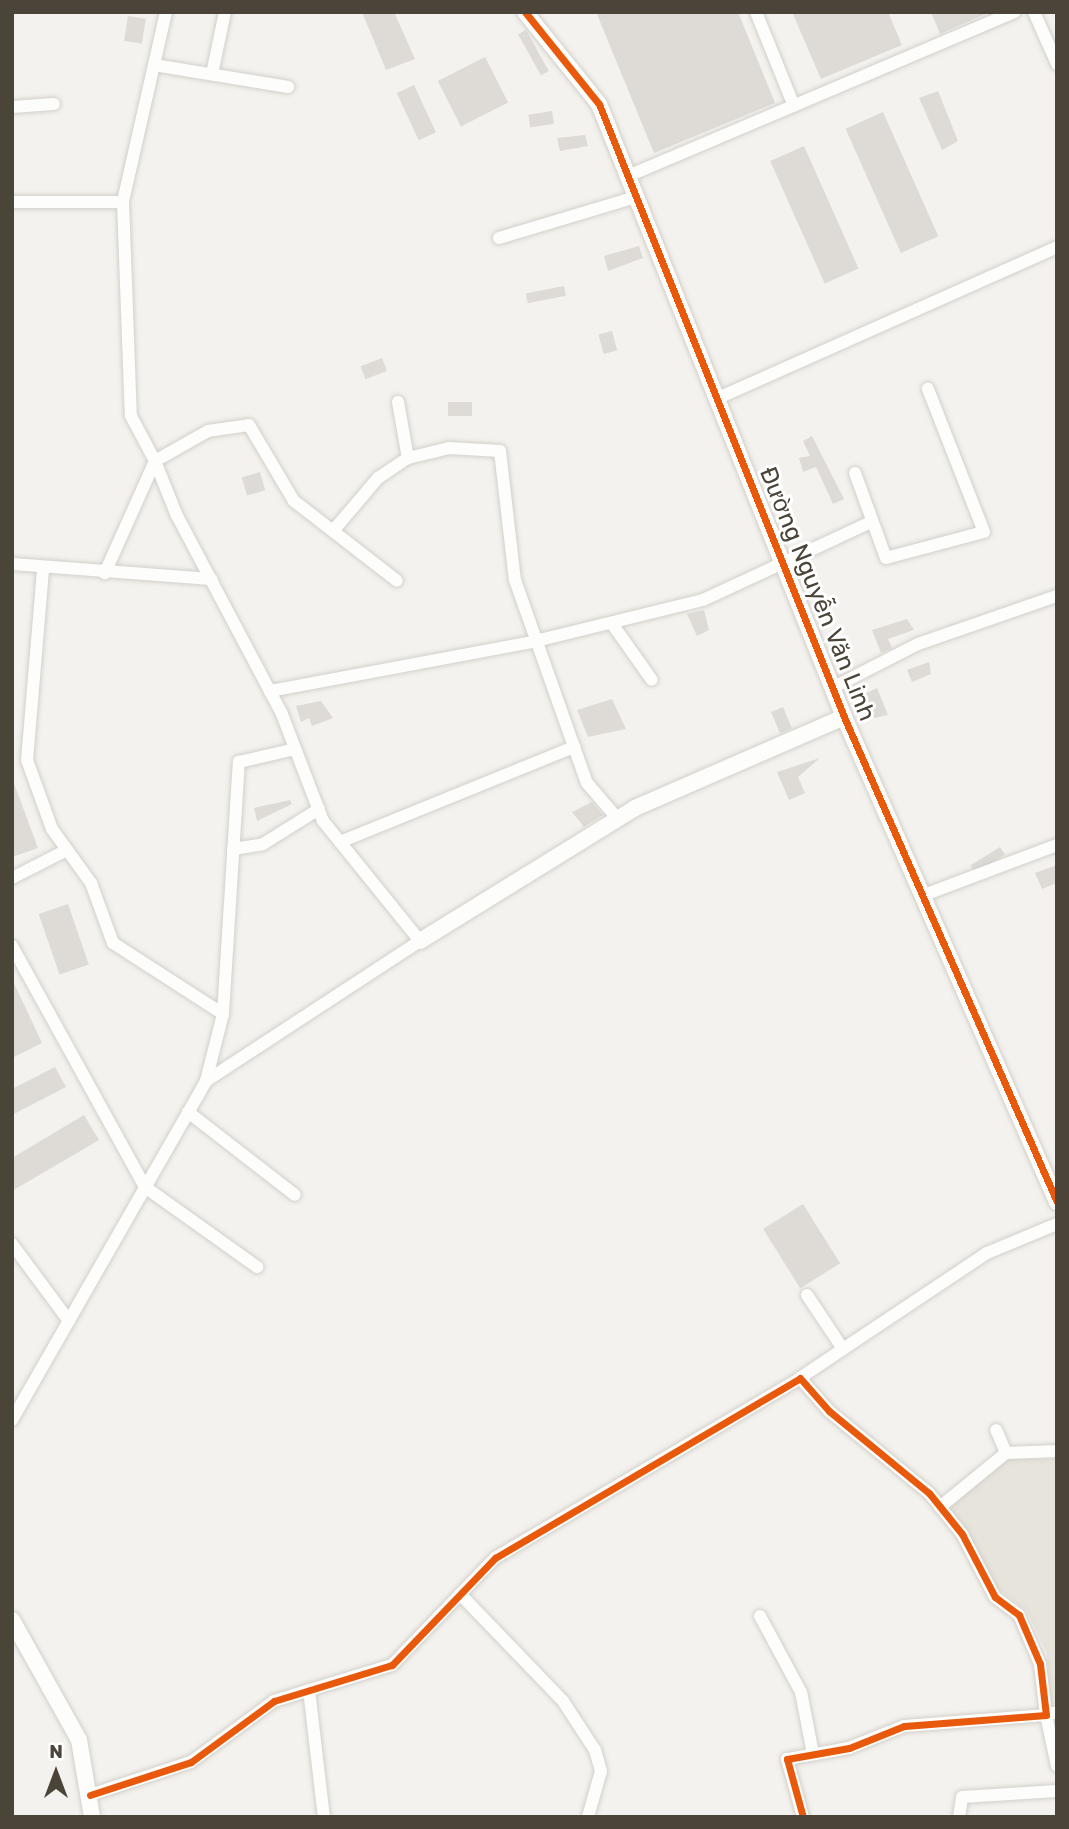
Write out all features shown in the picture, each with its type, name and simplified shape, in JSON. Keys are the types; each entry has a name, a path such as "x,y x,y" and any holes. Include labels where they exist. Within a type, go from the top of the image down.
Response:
{"street":[{"path":"166,12 124,202 130,405 211,579 270,691 319,809 340,842 419,941"},
{"path":"212,74 225,12"},
{"name":"Đường Nguyễn Văn Linh","path":"525,12 599,104 844,717 1057,1202"},
{"path":"756,12 794,106"},
{"path":"628,176 1015,12"},
{"path":"1034,12 1057,64"},
{"path":"154,65 288,87"},
{"path":"12,107 54,104"},
{"path":"499,238 636,197"},
{"path":"12,202 124,202"},
{"path":"718,398 1057,247"},
{"path":"855,473 886,558 984,533 928,389"},
{"path":"398,402 408,458"},
{"path":"105,573 155,461 208,431 249,425 294,501 397,581"},
{"path":"333,531 378,478 408,458 449,448 500,452 515,580 587,783 617,818"},
{"path":"270,691 613,625 703,600 871,522"},
{"path":"12,564 43,570 211,579"},
{"path":"43,570 27,760 52,829 91,884 113,943 223,1014"},
{"path":"834,687 918,644 1057,596"},
{"path":"613,625 652,680"},
{"path":"206,1081 419,941 617,818 844,717"},
{"path":"340,842 574,747"},
{"path":"12,1420 206,1081 223,1014 239,762 295,749"},
{"path":"233,849 262,844 319,809"},
{"path":"924,895 1057,845"},
{"path":"12,878 67,850"},
{"path":"12,946 145,1187 257,1267"},
{"path":"188,1112 295,1195"},
{"path":"90,1795 191,1762 247,1716 309,1690 392,1665 495,1558 800,1378 987,1253 1057,1224"},
{"path":"12,1244 69,1321"},
{"path":"807,1295 843,1349"},
{"path":"800,1378 940,1507 995,1597 1019,1615 1040,1664 1051,1713 1057,1766"},
{"path":"996,1430 1006,1454"},
{"path":"940,1507 1006,1454 1057,1451"},
{"path":"460,1594 563,1701 594,1750 601,1771 587,1817"},
{"path":"760,1616 801,1692 813,1754"},
{"path":"12,1620 79,1740 92,1817"},
{"path":"309,1690 324,1817"},
{"path":"803,1817 787,1759 813,1754 905,1726 1051,1713"},
{"path":"959,1817 962,1797 1057,1791"}],"shaded area":[{"path":"1007,1459 1057,1459 1057,1702 1051,1704 1047,1654 1027,1611 992,1584 967,1550 951,1506"}],"building":[{"path":"362,12 394,12 415,59 386,70"},
{"path":"596,12 738,12 775,103 654,153"},
{"path":"792,12 888,12 902,45 821,79"},
{"path":"931,12 990,12 940,34"},
{"path":"128,16 146,19 142,44 124,41"},
{"path":"526,30 549,71 541,75 518,34"},
{"path":"485,57 508,102 461,127 438,81"},
{"path":"414,85 436,132 419,140 397,93"},
{"path":"938,91 958,141 942,150 919,98"},
{"path":"552,111 554,124 530,128 528,115"},
{"path":"883,112 938,236 901,253 846,129"},
{"path":"585,135 588,146 560,151 557,138"},
{"path":"804,146 859,268 825,283 770,161"},
{"path":"639,246 643,258 608,271 604,256"},
{"path":"564,286 566,296 528,303 526,293"},
{"path":"612,331 617,350 604,354 598,335"},
{"path":"382,358 387,371 366,379 361,366"},
{"path":"448,402 472,402 472,416 448,416"},
{"path":"812,436 844,499 833,504 816,467 803,472 799,458 810,456 803,441"},
{"path":"260,472 265,490 247,496 242,477"},
{"path":"704,610 709,630 697,636 687,614"},
{"path":"907,619 914,630 888,639 892,648 881,653 872,630"},
{"path":"929,662 931,674 912,682 907,670"},
{"path":"877,688 888,715 874,718 863,695"},
{"path":"612,699 626,729 588,737 577,710"},
{"path":"321,701 333,718 312,726 309,718 301,722 296,706"},
{"path":"783,707 792,728 780,733 771,712"},
{"path":"820,758 798,777 805,793 789,800 777,772"},
{"path":"12,778 38,848 12,857"},
{"path":"290,800 292,804 257,821 254,808"},
{"path":"592,802 603,815 584,827 572,812"},
{"path":"1000,847 1005,855 975,873 970,866"},
{"path":"1057,865 1057,883 1042,889 1035,873"},
{"path":"68,904 89,965 60,975 39,914"},
{"path":"12,979 42,1043 12,1058"},
{"path":"55,1067 66,1087 12,1115 12,1089"},
{"path":"84,1115 99,1140 12,1191 12,1158"},
{"path":"803,1204 840,1263 800,1288 763,1229"}],"cycle path":[{"path":"525,12 599,104 844,717 1057,1202"},
{"path":"90,1795 191,1762 274,1701 392,1665 495,1558 800,1378 829,1411 929,1493 962,1534 995,1597 1019,1615 1040,1664 1046,1715 904,1726 849,1748 787,1759 803,1817"}]}
